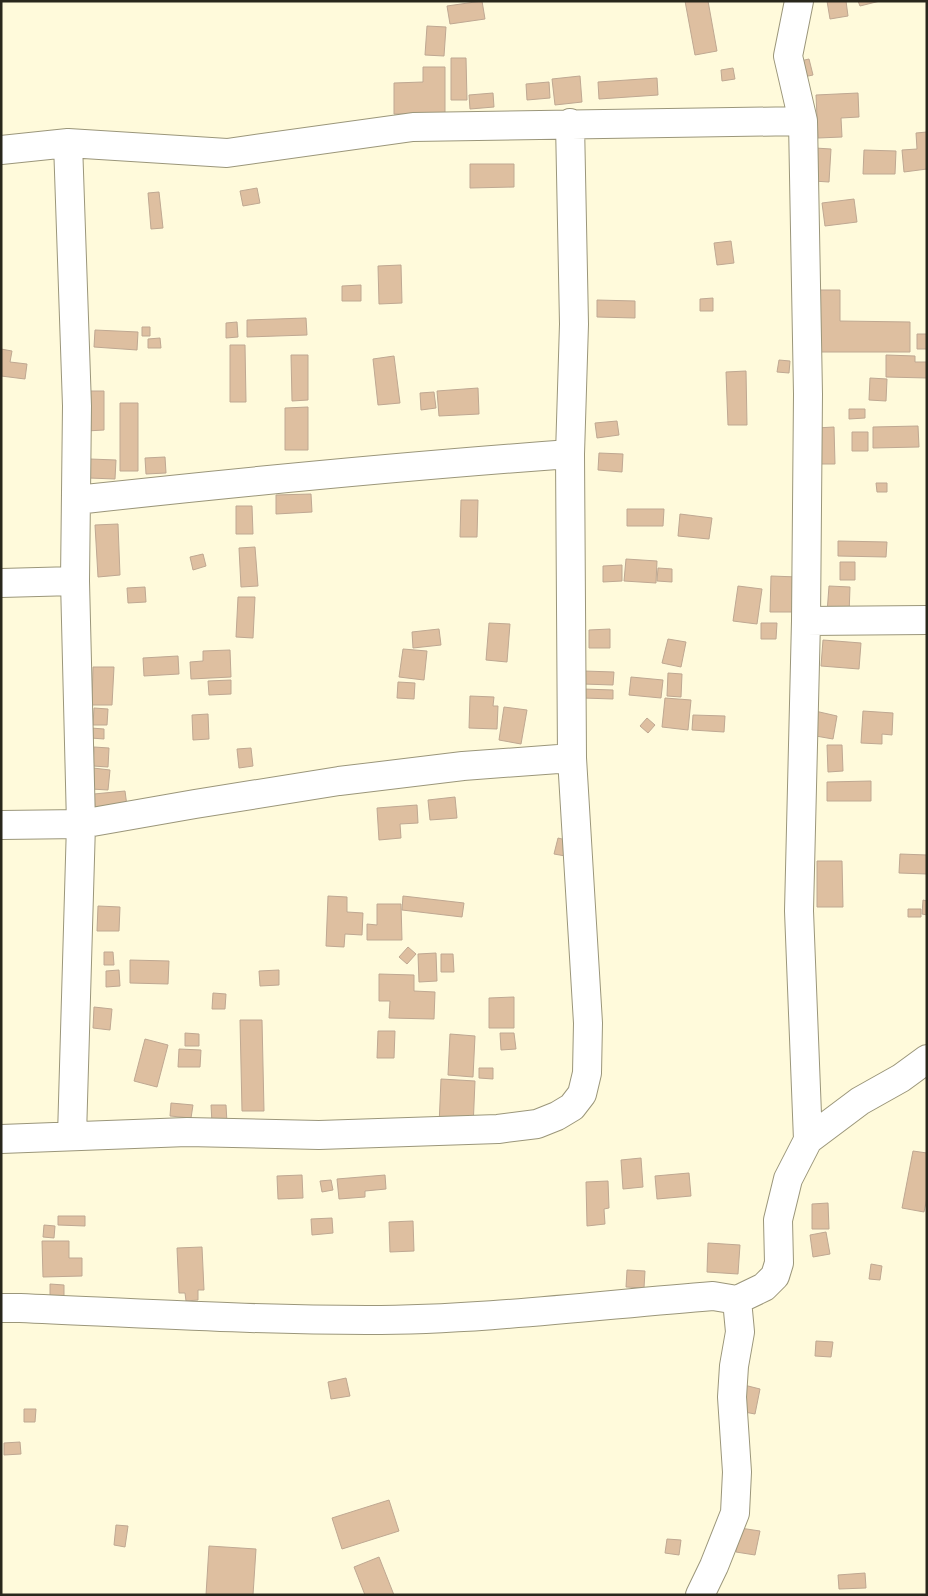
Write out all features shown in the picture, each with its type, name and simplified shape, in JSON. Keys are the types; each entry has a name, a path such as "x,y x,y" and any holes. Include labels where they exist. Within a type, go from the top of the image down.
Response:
{"street":[{"path":"799,1 788,56 803,120 808,394 806,621 799,911 808,1140"},
{"path":"1,150 68,143 227,154 413,127 803,120"},
{"path":"1,1139 186,1132 319,1134 498,1129 537,1124 557,1116 572,1107 582,1094 587,1073 588,1023 572,758 570,454 574,324 570,123"},
{"path":"68,143 77,406 75,581 81,824 72,1136"},
{"path":"76,500 278,478 570,454"},
{"path":"1,583 75,581"},
{"path":"806,621 927,620"},
{"path":"1,825 81,824 339,781 463,766 572,758"},
{"path":"1,1308 368,1320 508,1316 713,1296 737,1300 764,1287 775,1276 780,1263 778,1220 788,1179 808,1140 860,1101 901,1078 927,1058"},
{"path":"700,1595 736,1513 737,1472 732,1397 734,1366 740,1332 737,1300"}],"building":[{"path":"482,1 485,19 450,24 447,6"},
{"path":"685,1 708,1 717,51 695,55"},
{"path":"827,1 846,1 848,16 830,19"},
{"path":"858,1 880,1 860,6"},
{"path":"427,26 446,27 444,56 425,55"},
{"path":"451,58 466,58 467,100 451,100"},
{"path":"809,59 813,75 799,78 796,62"},
{"path":"423,67 445,67 445,114 394,114 394,83 423,82"},
{"path":"733,68 735,79 722,81 721,70"},
{"path":"580,76 582,102 555,105 552,79"},
{"path":"657,78 658,95 599,99 598,82"},
{"path":"549,82 550,98 527,100 526,84"},
{"path":"493,93 494,107 470,109 469,95"},
{"path":"858,93 859,117 841,118 842,137 818,138 816,95"},
{"path":"927,132 927,169 904,172 902,150 917,149 916,133"},
{"path":"815,148 831,149 829,182 813,181"},
{"path":"864,150 896,151 895,174 863,174"},
{"path":"470,164 514,164 514,187 470,188"},
{"path":"257,188 260,203 243,206 240,191"},
{"path":"159,192 163,228 151,229 148,193"},
{"path":"854,199 857,222 825,226 822,203"},
{"path":"731,241 734,263 717,265 714,243"},
{"path":"401,265 402,303 379,304 378,266"},
{"path":"361,285 361,301 342,301 342,286"},
{"path":"814,290 840,290 840,321 910,322 910,352 813,352"},
{"path":"713,298 713,311 700,311 700,299"},
{"path":"597,300 635,301 635,318 597,317"},
{"path":"306,318 307,335 247,337 247,320"},
{"path":"237,322 238,337 226,338 226,323"},
{"path":"142,327 150,327 150,336 142,336"},
{"path":"95,330 138,332 137,350 94,347"},
{"path":"917,334 927,334 927,349 917,349"},
{"path":"160,338 161,348 148,348 148,339"},
{"path":"230,345 245,345 246,402 230,402"},
{"path":"1,349 12,351 10,362 27,364 25,379 1,376"},
{"path":"291,355 308,355 308,400 292,401"},
{"path":"886,355 915,356 915,362 927,362 927,378 886,377"},
{"path":"394,356 400,403 378,405 373,359"},
{"path":"779,360 790,361 789,373 777,372"},
{"path":"746,371 747,425 728,425 726,372"},
{"path":"870,378 887,379 886,401 869,400"},
{"path":"478,388 479,414 439,416 437,391"},
{"path":"86,391 104,391 104,430 86,431"},
{"path":"434,392 436,408 421,410 420,393"},
{"path":"120,403 138,403 138,471 120,471"},
{"path":"308,407 308,450 285,450 285,408"},
{"path":"849,409 865,409 865,418 849,419"},
{"path":"617,421 619,435 597,438 595,423"},
{"path":"918,426 919,447 873,448 873,427"},
{"path":"834,427 835,464 817,464 816,428"},
{"path":"852,432 868,432 868,451 852,451"},
{"path":"599,453 623,454 622,472 598,470"},
{"path":"165,457 166,473 146,474 145,458"},
{"path":"90,459 116,460 115,479 89,478"},
{"path":"876,483 887,483 887,492 877,492"},
{"path":"311,494 312,512 276,514 276,495"},
{"path":"461,500 478,500 477,537 460,537"},
{"path":"236,506 252,506 253,534 236,534"},
{"path":"627,509 664,509 663,526 627,526"},
{"path":"680,514 712,518 709,539 678,536"},
{"path":"118,524 120,575 98,577 95,525"},
{"path":"838,541 887,542 886,557 838,556"},
{"path":"255,547 258,586 241,587 239,548"},
{"path":"203,554 206,566 193,570 190,557"},
{"path":"626,559 657,561 656,583 624,581"},
{"path":"840,562 855,562 855,580 840,580"},
{"path":"622,565 622,581 603,582 603,566"},
{"path":"658,568 672,569 672,582 657,581"},
{"path":"771,576 798,577 797,612 770,612"},
{"path":"738,586 762,589 757,624 733,621"},
{"path":"829,586 850,587 849,615 827,613"},
{"path":"145,587 146,602 128,603 127,588"},
{"path":"238,597 255,597 253,638 236,637"},
{"path":"489,623 510,624 507,662 486,660"},
{"path":"761,623 777,623 776,639 761,639"},
{"path":"439,629 441,645 413,648 412,632"},
{"path":"610,629 610,648 589,648 589,630"},
{"path":"668,639 686,642 681,667 662,663"},
{"path":"823,640 861,643 859,669 821,666"},
{"path":"403,649 427,651 424,680 399,677"},
{"path":"230,650 231,677 191,679 190,662 203,661 203,651"},
{"path":"178,656 179,674 144,676 143,658"},
{"path":"93,667 114,667 112,705 92,705"},
{"path":"584,671 614,672 613,685 583,684"},
{"path":"668,673 682,674 681,697 667,696"},
{"path":"631,677 663,680 661,698 629,695"},
{"path":"231,680 231,694 209,695 208,681"},
{"path":"398,682 415,683 414,699 397,698"},
{"path":"583,689 613,690 613,699 583,698"},
{"path":"470,696 494,697 493,706 498,706 497,729 469,728"},
{"path":"665,698 691,700 688,730 662,727"},
{"path":"504,707 527,710 521,744 499,740"},
{"path":"94,708 108,709 107,725 93,725"},
{"path":"815,711 837,716 833,739 810,735"},
{"path":"863,711 893,713 892,735 882,734 882,744 861,743"},
{"path":"208,714 209,739 193,740 192,715"},
{"path":"693,715 725,716 724,732 692,730"},
{"path":"647,718 655,725 648,733 640,726"},
{"path":"91,728 104,729 104,739 91,738"},
{"path":"827,745 842,745 843,771 828,772"},
{"path":"94,747 109,748 108,767 93,766"},
{"path":"251,748 253,766 239,768 237,749"},
{"path":"93,768 110,770 108,790 91,789"},
{"path":"871,781 871,801 827,801 827,782"},
{"path":"125,791 127,806 95,809 94,794"},
{"path":"455,797 457,818 430,820 428,800"},
{"path":"417,805 418,823 400,824 401,838 379,840 377,808"},
{"path":"558,838 574,842 571,857 554,854"},
{"path":"900,854 927,855 927,874 899,873"},
{"path":"817,861 842,861 843,907 817,907"},
{"path":"328,896 347,897 347,912 363,913 362,935 345,934 344,947 326,946"},
{"path":"403,896 464,903 462,917 402,910"},
{"path":"923,900 927,901 927,915 922,914"},
{"path":"377,904 401,904 402,940 367,940 367,924 377,925"},
{"path":"98,906 120,907 119,931 97,931"},
{"path":"908,909 921,909 921,917 908,917"},
{"path":"408,947 416,954 407,964 399,957"},
{"path":"104,952 113,952 114,965 104,965"},
{"path":"436,953 437,981 419,982 418,954"},
{"path":"441,954 453,954 454,972 441,972"},
{"path":"130,960 169,961 168,984 130,983"},
{"path":"119,970 120,986 106,987 106,971"},
{"path":"279,970 279,985 260,986 259,971"},
{"path":"379,974 414,975 414,991 435,992 434,1019 389,1018 390,1001 379,1001"},
{"path":"213,993 226,994 225,1009 212,1009"},
{"path":"514,997 514,1028 489,1028 489,998"},
{"path":"94,1007 112,1009 110,1030 93,1028"},
{"path":"240,1020 262,1020 264,1111 242,1111"},
{"path":"378,1031 395,1031 394,1058 377,1058"},
{"path":"185,1033 199,1034 199,1046 185,1046"},
{"path":"500,1033 514,1033 516,1049 501,1050"},
{"path":"450,1034 475,1036 473,1077 448,1075"},
{"path":"145,1039 168,1045 157,1087 134,1081"},
{"path":"179,1049 201,1050 200,1067 178,1067"},
{"path":"479,1068 493,1068 493,1079 479,1078"},
{"path":"441,1079 475,1081 473,1128 439,1126"},
{"path":"171,1103 193,1105 191,1118 170,1116"},
{"path":"211,1105 226,1105 227,1123 212,1123"},
{"path":"913,1151 927,1153 927,1198 924,1212 902,1208"},
{"path":"641,1158 643,1187 623,1189 621,1160"},
{"path":"689,1173 691,1196 657,1199 655,1176"},
{"path":"302,1175 303,1198 278,1199 277,1176"},
{"path":"385,1175 386,1189 365,1191 365,1197 339,1199 337,1179"},
{"path":"331,1180 333,1190 322,1192 320,1181"},
{"path":"608,1181 609,1208 604,1209 605,1224 587,1226 586,1182"},
{"path":"828,1203 829,1229 812,1229 812,1204"},
{"path":"58,1216 85,1216 85,1226 58,1225"},
{"path":"332,1218 333,1233 312,1235 311,1219"},
{"path":"413,1221 414,1251 390,1252 389,1222"},
{"path":"44,1225 55,1226 54,1238 43,1237"},
{"path":"826,1232 830,1254 813,1257 810,1235"},
{"path":"42,1241 69,1241 69,1258 82,1258 82,1276 43,1277"},
{"path":"708,1243 740,1245 738,1274 707,1272"},
{"path":"202,1247 204,1290 198,1290 198,1300 186,1301 185,1293 179,1293 177,1248"},
{"path":"871,1264 882,1266 880,1280 869,1279"},
{"path":"627,1270 645,1271 644,1288 626,1287"},
{"path":"50,1284 64,1285 64,1297 50,1296"},
{"path":"816,1341 833,1342 831,1357 815,1356"},
{"path":"346,1378 350,1396 331,1399 328,1382"},
{"path":"744,1385 760,1389 755,1414 739,1411"},
{"path":"24,1409 36,1409 35,1422 24,1422"},
{"path":"20,1442 21,1454 4,1455 4,1443"},
{"path":"389,1500 399,1531 342,1549 332,1518"},
{"path":"116,1525 128,1526 125,1547 114,1545"},
{"path":"740,1528 760,1531 755,1555 736,1552"},
{"path":"667,1539 681,1540 679,1555 665,1553"},
{"path":"209,1546 256,1549 253,1595 206,1595"},
{"path":"379,1557 394,1595 365,1595 354,1567"},
{"path":"865,1573 866,1588 839,1589 838,1575"}]}
